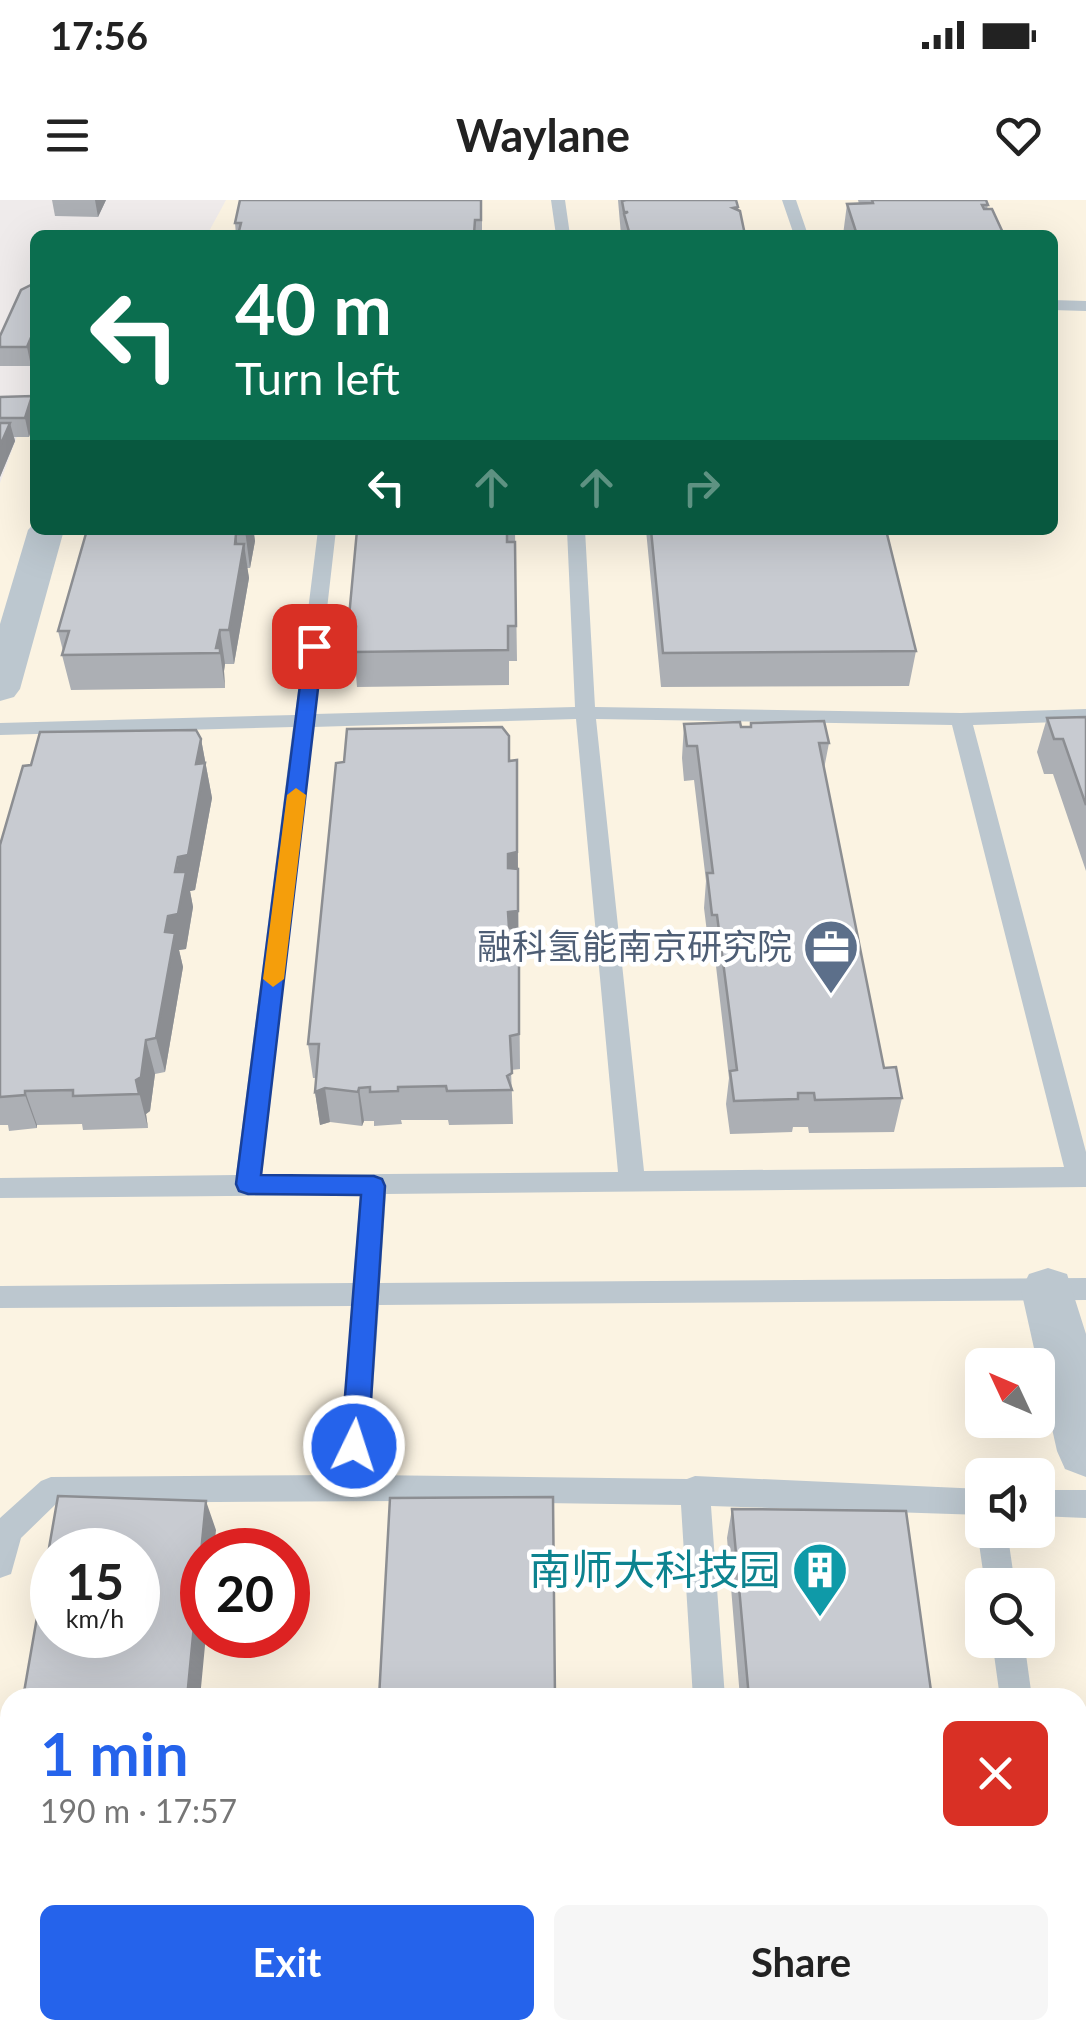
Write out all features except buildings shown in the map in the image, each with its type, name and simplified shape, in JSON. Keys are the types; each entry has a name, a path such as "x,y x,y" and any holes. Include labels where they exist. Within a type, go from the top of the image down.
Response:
{"street":[{"path":"0,688 45,535"},
{"path":"1067,1290 1086,1451"}],"lane":[{"path":"558,200 562,230"},
{"path":"789,200 799,230"},
{"path":"1058,306 1086,306"},
{"path":"248,1184 326,535"},
{"path":"576,535 585,713 632,1182"},
{"path":"0,728 305,724 585,713 961,718 1086,715"},
{"path":"0,1188 1083,1178 961,718"},
{"path":"352,1485 374,1186"},
{"path":"0,1297 1067,1290"},
{"path":"0,1564 8,1530 51,1490 352,1485 695,1489 965,1501"},
{"path":"695,1489 708,1688"},
{"path":"1055,1503 1086,1504"},
{"path":"1010,1658 1015,1688"}],"shaded area":[{"path":"226,200 1086,200 1086,1688 0,1688 0,483 30,401 30,535 1058,535 1058,230 210,230"}],"slow traffic":[{"path":"273,979 296,795"}],"place":[{"name":"融科氢能南京研究院","path":"831,996"},
{"name":"南师大科技园","path":"820,1619"}],"route":[{"path":"314,646 248,1184 374,1186 354,1446"}]}
